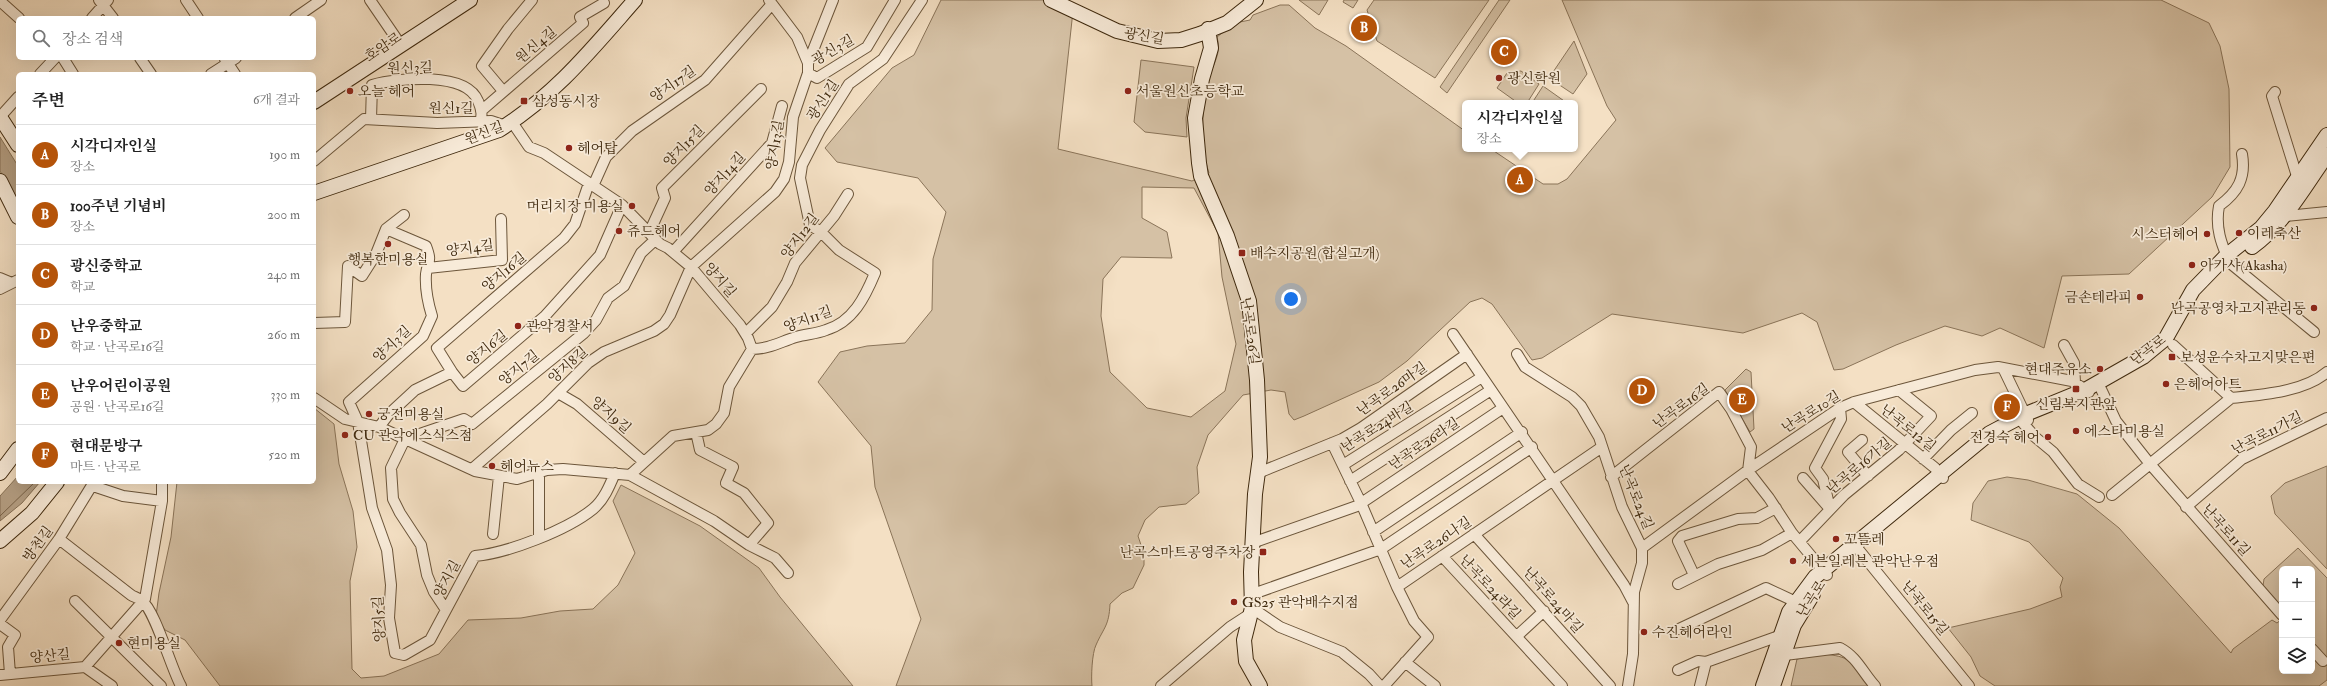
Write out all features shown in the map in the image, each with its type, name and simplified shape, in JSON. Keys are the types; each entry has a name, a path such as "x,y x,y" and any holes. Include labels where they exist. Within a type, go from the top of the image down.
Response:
{"main road":[{"name":"호암로","path":"316,93 453,0"},
{"path":"316,101 470,0"},
{"name":"원신길","path":"316,192 499,130 509,124 563,81 635,0"},
{"name":"광신길","path":"1051,0 1106,27 1150,40 1181,40 1200,34 1208,29 1227,23 1256,0"},
{"name":"난곡로26길","path":"1208,29 1211,48 1202,79 1195,118 1199,163 1201,176 1227,236 1248,301 1257,380 1260,457 1254,494 1251,606 1244,640 1246,661 1260,686"},
{"path":"0,117 16,142"},
{"name":"난곡로","path":"1773,686 1785,655 1794,625 1826,572 1941,476 1995,438 2026,419 2088,389 2150,363 2173,345 2199,296 2229,259 2269,234 2285,216 2302,180 2327,135"},
{"name":"난곡로","path":"2088,389 2143,357 2166,338 2193,290 2229,259 2261,228 2302,180 2327,155"},
{"path":"0,181 16,213"},
{"path":"0,473 16,452"},
{"name":"난곡로","path":"1763,686 1779,636 1789,612 1815,577 1826,572 1895,520 1941,476"},
{"path":"0,540 32,513 55,484"}],"street":[{"path":"298,16 321,0"},
{"path":"370,0 396,38"},
{"path":"503,91 482,66 508,29 532,0"},
{"name":"양지13길","path":"691,267 775,192 784,179 789,162 793,117 808,68 833,0"},
{"name":"광신3길","path":"808,68 817,78 867,47 895,0"},
{"name":"광신1길","path":"821,232 810,225 800,178 802,165 820,130 849,84 883,59 922,0"},
{"path":"1,1 17,16"},
{"path":"94,16 104,2 112,16"},
{"path":"191,2 197,16"},
{"path":"770,2 797,37 808,68"},
{"name":"양지17길","path":"591,184 606,157 632,131 705,80 770,2"},
{"name":"원신4길","path":"481,111 583,23 580,17 604,3"},
{"path":"42,72 52,60"},
{"path":"64,60 72,72"},
{"path":"141,60 150,72"},
{"path":"214,72 229,60 234,72"},
{"name":"원신3길","path":"371,119 372,85 424,78 463,84 476,95 481,111 480,122"},
{"name":"양지15길","path":"652,236 665,198 662,188 761,89"},
{"path":"2275,92 2272,96 2296,173 2302,180"},
{"path":"0,117 16,99"},
{"name":"양지14길","path":"673,252 772,143 782,106"},
{"path":"316,160 364,119 371,119"},
{"name":"원신1길","path":"371,119 437,123 491,121 509,124"},
{"name":"양지길","path":"509,124 529,147 544,153 622,206 652,236 691,267 746,333 752,349"},
{"path":"2242,154 2244,169 2243,178 2229,199 2219,206 2219,235 2229,259 2314,332"},
{"name":"양지16길","path":"452,372 437,348 564,238 575,224 591,184"},
{"name":"양지12길","path":"746,333 772,307 787,282 795,263 821,232 848,194"},
{"name":"양지6길","path":"379,428 389,414 415,390 452,372 463,386 545,316 600,255 622,206"},
{"path":"2285,216 2327,212"},
{"path":"316,323 345,322 348,266 362,276 376,254 386,229 404,215"},
{"name":"양지4길","path":"428,268 502,260 501,219"},
{"name":"양지3길","path":"358,422 349,402 422,336 432,316 428,303 428,268 430,259 426,246 386,229"},
{"name":"양지11길","path":"752,349 766,349 796,337 828,330 840,324 860,304 875,273 839,250 821,232"},
{"name":"양지7길","path":"405,439 464,419 472,424 584,332 596,320 608,298 624,286 641,253 652,236"},
{"name":"양지8길","path":"472,469 512,436 558,393 576,373 604,352 654,331 664,324 670,315 691,267"},
{"path":"0,278 15,282"},
{"path":"0,289 15,282"},
{"path":"1453,334 1503,408 1522,432 1624,585 1634,603"},
{"path":"2064,345 2088,389"},
{"path":"2173,345 2231,398"},
{"path":"630,475 673,436 708,430 716,424 724,413 729,387 752,349"},
{"name":"난곡로26마길","path":"1258,473 1332,443 1361,428 1467,354"},
{"name":"난곡로24길","path":"1517,354 1525,368 1572,397 1582,406 1593,424 1622,507 1642,548 1642,563 1634,592 1633,654 1628,686"},
{"path":"2003,368 2035,437 2053,452 2078,484 2099,497"},
{"name":"난곡로10길","path":"1642,548 1748,471 1840,408 1854,402 1975,370 2003,368 2088,389"},
{"path":"2112,495 2231,398 2277,393 2318,379 2327,372"},
{"name":"난곡로24바길","path":"1350,481 1343,465 1482,377"},
{"name":"난곡로11길","path":"2088,389 2186,507 2279,612"},
{"path":"1397,587 1350,481 1491,390"},
{"name":"난곡로16가길","path":"1800,541 1830,509 1905,445 1931,416 1899,390"},
{"name":"난곡로16길","path":"1611,477 1718,392 1731,409 1751,447 1748,471"},
{"name":"양지9길","path":"558,393 577,404 644,462"},
{"path":"316,399 345,419 379,428 472,469 499,476 517,479 538,473 563,469 630,475 714,521 748,545 775,558 788,573"},
{"name":"난곡로12길","path":"1854,402 1923,459 1941,476"},
{"name":"난곡로26라길","path":"1252,542 1361,503 1503,408"},
{"name":"난곡로16가길","path":"1830,509 1823,479 1815,468 1841,419 1840,408"},
{"path":"1923,459 1950,430 1972,412"},
{"name":"난곡로11가길","path":"2186,507 2242,459 2327,418"},
{"name":"양지5길","path":"358,422 372,508 387,550 391,585 389,618 395,653 404,655 430,640 446,610"},
{"path":"696,432 700,450 733,467 726,483 744,493 768,523 748,545"},
{"path":"1373,532 1522,432"},
{"path":"405,439 391,468 393,498 400,513 421,544 427,575 434,592 446,610"},
{"path":"1862,440 1848,452 1868,476"},
{"path":"1332,443 1343,465"},
{"path":"1162,686 1230,627 1251,606 1381,549 1532,447"},
{"path":"1554,480 1602,447"},
{"path":"1748,471 1776,508 1792,533 1826,572"},
{"path":"538,473 539,537"},
{"name":"양지길","path":"446,610 475,556 493,554 567,526 594,508 608,489 615,473"},
{"path":"493,534 499,476"},
{"path":"1803,478 1830,509"},
{"name":"난곡로26나길","path":"1384,686 1428,637 1414,621 1397,587 1554,480"},
{"path":"94,484 122,496 162,501"},
{"name":"방천길","path":"0,620 60,539 94,484"},
{"path":"143,601 162,501 162,484"},
{"path":"1694,575 1678,541 1682,536 1738,519 1757,518 1776,508"},
{"path":"1676,523 1682,536"},
{"path":"1678,584 1718,564 1762,550 1792,533"},
{"name":"난곡로24마길","path":"1474,534 1610,686"},
{"path":"60,539 131,595 143,601 154,620 172,670 181,686"},
{"name":"난곡로15길","path":"1858,549 1969,686"},
{"name":"난곡로24라길","path":"1442,556 1562,686"},
{"name":"난곡로","path":"1679,629 1766,588 1796,602"},
{"path":"75,601 161,686"},
{"name":"양산길","path":"5,675 85,667 143,601"},
{"path":"1251,606 1280,627 1342,652 1364,670 1380,686"},
{"name":"난곡로24라길","path":"1517,636 1544,611"},
{"path":"0,624 15,635 8,647 5,675"},
{"path":"1678,670 1698,661 1706,662 1779,636"},
{"path":"1785,655 1840,648 1863,668 1875,686"},
{"path":"2315,652 2323,661"},
{"path":"1405,662 1435,686"},
{"path":"1700,686 1706,662"},
{"path":"85,667 98,681 99,686"},
{"path":"85,667 112,686"}],"shaded area":[{"path":"941,0 1051,0 1073,11 1058,149 1192,181 1209,173 1204,150 1203,113 1209,78 1218,53 1217,37 1235,23 1250,20 1253,15 1280,5 1289,5 1315,28 1346,46 1462,129 1462,152 1495,152 1543,184 1558,184 1567,179 1616,120 1607,106 1562,0 2161,0 2209,23 2220,46 2229,89 2230,167 2212,197 2129,274 2062,276 2044,348 2000,328 1982,336 1945,326 1896,345 1843,369 1834,370 1817,322 1802,313 1743,333 1612,314 1542,358 1532,360 1492,304 1482,298 1470,302 1407,361 1379,382 1304,416 1294,420 1289,414 1285,392 1271,390 1243,395 1208,435 1197,467 1199,493 1186,504 1159,507 1145,520 1138,536 1144,554 1144,565 1133,588 1122,593 1110,604 1106,626 1096,645 1094,654 1092,686 896,686 921,619 875,487 871,446 818,382 840,352 867,346 905,343 932,310 933,259 946,212 918,178 837,162 825,148 892,68 914,55","holes":["1142,187 1194,188 1218,233 1222,277 1236,344 1225,391 1191,417 1147,408 1110,372 1101,316 1103,279 1121,257 1172,258 1167,232 1142,218"]},
{"path":"1299,0 1328,0 1319,15"},
{"path":"1344,0 1358,0 1353,8 1343,2"},
{"path":"1374,0 1489,0 1435,78 1377,41 1367,10"},
{"path":"1499,0 1510,0 1447,93 1440,87"},
{"path":"1574,41 1587,74 1573,94 1549,78"},
{"path":"1141,60 1194,67 1186,118 1187,137 1145,132 1134,122"},
{"path":"1521,71 1539,84 1529,100 1514,100 1497,88 1507,73"},
{"path":"1543,86 1563,100 1534,100"},
{"path":"1746,369 1751,372 1754,429 1750,432 1725,390"},
{"path":"316,410 334,424 339,464 353,511 357,547 350,581 352,669 361,678 384,676 439,654 468,620 521,618 560,611 593,609 618,585 635,553 613,501 621,485 700,526 759,568 780,597 853,686 220,686 185,640 165,630 156,616 159,593 171,537 177,484 316,484"},
{"path":"2327,466 2327,569 2275,514 2271,496 2285,483"},
{"path":"2007,477 2028,480 2077,494 2119,528 2231,653 2233,649 2272,620 2277,623 2279,621 2279,674 2315,674 2315,566 2279,566 2279,604 2263,586 2264,579 2298,548 2327,578 2327,680 2319,686 1995,686 1980,676 1971,657 1948,628 2030,609 2062,597 2060,587 2063,578 2029,542 1971,520 1973,503 1988,481"},
{"path":"1821,654 1839,656 1850,661 1868,686 1791,686 1797,659"}],"water":[{"path":"0,137 16,163 16,200 0,171"},
{"path":"16,478 16,484 38,484 22,503 0,521 0,496"}],"place":[{"name":"100주년 기념비","path":"1364,28"},
{"name":"광신중학교","path":"1504,52"},
{"name":"광신학원","path":"1499,78"},
{"name":"오늘 헤어","path":"350,91"},
{"name":"서울원신초등학교","path":"1128,91"},
{"name":"삼성동시장","path":"524,101"},
{"name":"헤어탑","path":"569,148"},
{"name":"시각디자인실","path":"1520,180"},
{"name":"머리치장 미용실","path":"632,206"},
{"name":"쥬드헤어","path":"619,231"},
{"name":"이레축산","path":"2239,233"},
{"name":"시스터헤어","path":"2207,234"},
{"name":"행복한미용실","path":"388,244"},
{"name":"배수지공원(합실고개)","path":"1242,253"},
{"name":"아카샤(Akasha)","path":"2192,265"},
{"name":"금손테라피","path":"2140,297"},
{"name":"난곡공영차고지관리동","path":"2314,308"},
{"name":"관악경찰서","path":"518,326"},
{"name":"보성운수차고지맞은편","path":"2172,357"},
{"name":"현대주유소","path":"2100,369"},
{"name":"은헤어아트","path":"2166,384"},
{"name":"신림복지관앞","path":"2076,389"},
{"name":"난우중학교","path":"1642,391"},
{"name":"난우어린이공원","path":"1742,400"},
{"name":"현대문방구","path":"2007,407"},
{"name":"궁전미용실","path":"369,414"},
{"name":"에스타미용실","path":"2076,431"},
{"name":"CU 관악에스식스점","path":"345,435"},
{"name":"전경숙 헤어","path":"2048,437"},
{"name":"헤어뉴스","path":"492,466"},
{"name":"꼬뜰레","path":"1836,539"},
{"name":"난곡스마트공영주차장","path":"1263,552"},
{"name":"세븐일레븐 관악난우점","path":"1793,561"},
{"name":"GS25 관악배수지점","path":"1234,602"},
{"name":"수진헤어라인","path":"1644,632"},
{"name":"현미용실","path":"119,643"}]}
